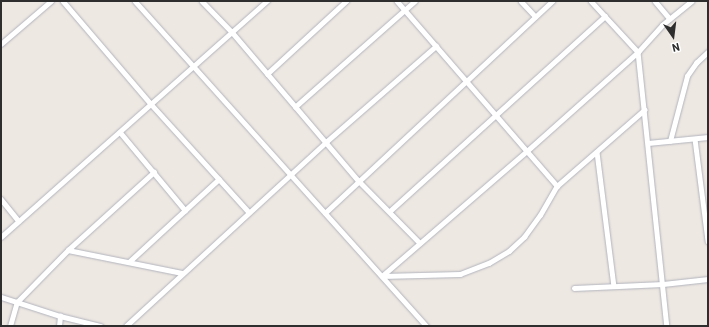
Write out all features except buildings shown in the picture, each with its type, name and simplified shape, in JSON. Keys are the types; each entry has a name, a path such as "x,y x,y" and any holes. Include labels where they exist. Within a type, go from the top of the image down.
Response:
{"street":[{"path":"1,44 51,1"},
{"path":"63,1 151,104 249,212"},
{"path":"135,1 426,326"},
{"path":"202,1 232,32 358,180 420,243"},
{"path":"1,237 92,154 120,132 267,1"},
{"path":"267,74 346,1"},
{"path":"397,1 557,186"},
{"path":"296,107 415,1"},
{"path":"521,1 535,16"},
{"path":"325,213 358,180 552,1"},
{"path":"592,1 638,52 667,326"},
{"path":"655,1 670,18"},
{"path":"382,276 527,152 638,52 670,18 692,1"},
{"path":"390,211 605,16"},
{"path":"126,326 326,142 436,46"},
{"path":"670,141 687,76 696,63 708,52"},
{"path":"382,276 460,274 489,263 509,251 524,237 540,215 557,186 644,110"},
{"path":"120,132 185,210"},
{"path":"648,143 708,137"},
{"path":"695,139 708,241"},
{"path":"597,152 614,286"},
{"path":"10,326 17,302 68,250 154,172"},
{"path":"129,262 219,179"},
{"path":"701,184 708,183"},
{"path":"1,199 19,221"},
{"path":"68,250 182,273"},
{"path":"574,288 663,284 708,279"},
{"path":"1,297 60,316 101,326"},
{"path":"59,326 60,316"}]}
